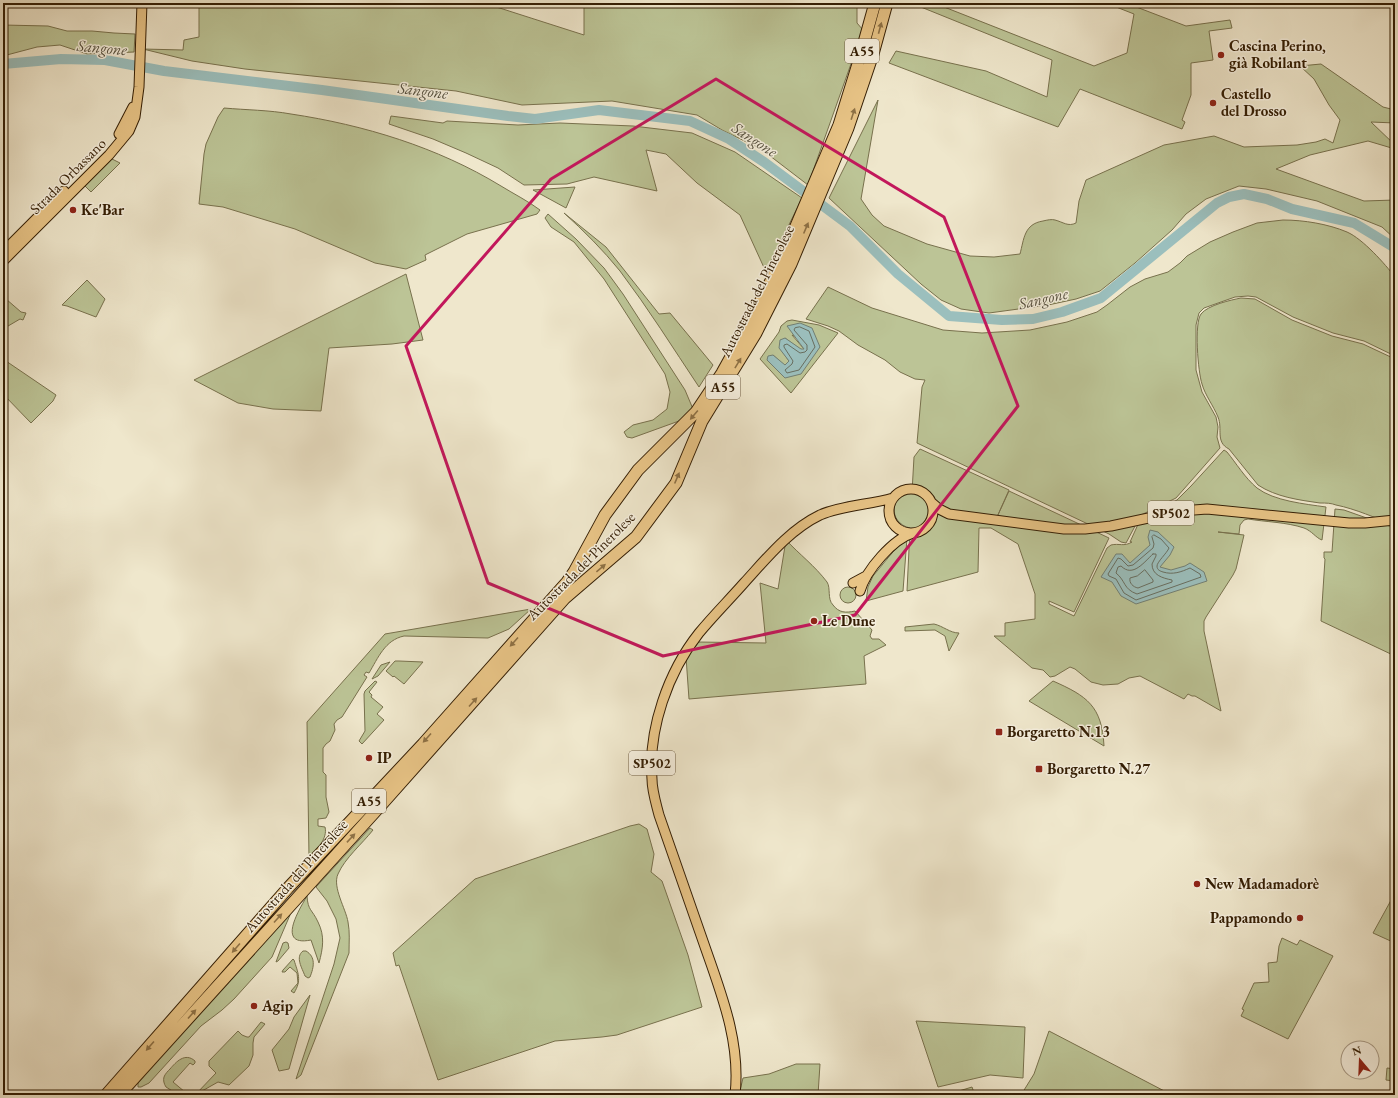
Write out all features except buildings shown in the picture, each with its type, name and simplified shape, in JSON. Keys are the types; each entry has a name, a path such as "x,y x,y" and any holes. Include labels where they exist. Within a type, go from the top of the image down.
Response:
{"highway":[{"name":"Autostrada del Pinerolese","path":"119,1095 566,598 636,537 676,483 702,421 756,333 786,262 848,98 875,3"},
{"name":"Autostrada del Pinerolese","path":"106,1095 288,888 423,744 568,582 605,515 638,470 696,412 722,373 786,262 838,151 848,128 887,3"}],"main road":[{"path":"138,95 142,3"},
{"name":"Strada Orbassano","path":"3,252 116,139 125,125 138,95"},
{"name":"Strada Orbassano","path":"3,261 124,138 135,117 138,95"},
{"name":"SP502","path":"735,1095 737,1078 733,1039 724,1002 654,798 652,756 655,728 663,699 675,671 698,634 773,551 804,525 830,511 854,505 876,503 893,498 902,491 914,489 925,493 932,503 948,514 1053,528 1074,529 1112,526 1174,512 1207,509 1349,523 1395,520"},
{"path":"891,546 895,535 895,525 890,515 893,498"},
{"path":"929,524 933,516 932,503"},
{"name":"SP502","path":"854,505 877,508 890,515"},
{"path":"860,591 866,576 891,546 902,537 925,528 935,519 948,514"},
{"path":"895,525 906,532 915,532"},
{"path":"853,583 866,576"}],"highlighted area":[{"path":"716,79 944,217 1018,406 855,615 663,656 488,583 406,346 551,179"}],"green space":[{"path":"199,3 484,3 584,35 584,3 857,3 857,23 863,30 808,185 761,149 722,130 697,115 612,101 522,105 456,91 245,69 192,61 143,49 183,50 184,40 199,37"},
{"path":"911,3 934,3 1094,66 1127,53 1134,14 1106,3 1126,3 1186,26 1230,20 1232,28 1209,31 1213,60 1191,63 1191,95 1182,120 1185,122 1182,129 1080,89 1058,127 889,63 896,51 986,71 1047,97 1052,60"},
{"path":"3,25 48,26 67,31 135,34 134,52 87,54 60,45 37,47 3,56"},
{"path":"1321,64 1383,107 1395,110 1395,123 1371,122 1395,145 1395,149 1368,141 1310,155 1276,169 1364,201 1395,200 1395,239 1382,227 1317,201 1266,189 1239,186 1206,199 1186,214 1172,230 1135,263 1100,291 1076,299 1048,305 989,313 961,309 941,300 921,284 829,198 878,100 861,199 872,215 884,226 927,244 970,256 994,257 1020,254 1026,233 1032,225 1046,220 1068,224 1076,223 1079,201 1086,180 1164,145 1214,136 1244,147 1297,145 1325,139 1333,143 1340,120 1329,105 1314,79 1300,66"},
{"path":"224,108 283,113 346,124 373,131 426,149 477,172 540,210 537,214 467,234 425,255 426,260 406,269 375,263 295,229 223,207 199,204 206,144 218,117"},
{"path":"391,116 443,123 447,121 518,125 560,123 633,126 692,133 735,152 802,198 766,272 740,215 697,183 666,154 646,150 657,191 594,177 567,184 524,185 498,168 466,153 433,139 389,124"},
{"path":"112,159 120,163 91,192 85,186"},
{"path":"575,187 566,208 533,190"},
{"path":"564,213 606,247 659,314 670,313 713,365 699,387 620,271 593,241"},
{"path":"548,214 576,239 604,268 623,294 685,390 693,409 679,421 632,438 627,437 624,432 633,425 653,420 667,409 670,392 665,374 604,279 574,242 551,227 545,218"},
{"path":"1283,220 1316,223 1347,232 1367,246 1391,272 1395,277 1395,356 1364,341 1333,333 1293,317 1256,297 1235,297 1204,308 1199,313 1196,325 1196,370 1202,392 1216,417 1218,427 1217,437 1220,448 1176,498 1141,515 1126,543 1121,542 1109,534 917,443 922,387 925,380 915,379 900,372 885,360 858,345 839,331 806,319 828,287 872,308 943,330 982,333 1030,330 1067,322 1097,312 1130,287 1145,279 1168,272 1187,256 1210,242 1257,223"},
{"path":"406,274 423,340 392,344 329,348 321,411 273,409 238,403 194,380"},
{"path":"87,280 105,299 96,317 62,305"},
{"path":"1241,298 1255,299 1292,320 1332,336 1363,344 1395,359 1395,525 1358,511 1330,503 1312,502 1288,497 1265,489 1258,485 1229,449 1222,443 1218,417 1202,384 1197,348 1199,319 1201,314 1209,308 1220,303"},
{"path":"6,299 21,312 26,313 23,320 20,319 3,329 3,303"},
{"path":"792,320 819,325 838,333 791,393 760,359 779,332 781,326 787,321","holes":["792,335 820,347 785,377 773,355 785,366 789,361 780,348 785,338 801,350 804,349"]},
{"path":"3,359 56,395 53,401 31,423 3,394"},
{"path":"920,449 1009,490 997,517 1009,491 1109,538 1074,612 1049,601 1049,604 1074,616 1107,548 1111,545 1132,542 1130,542 1140,520 1177,500 1224,450 1249,480 1257,488 1264,492 1281,499 1326,507 1322,540 1307,529 1297,526 1248,519 1244,520 1240,525 1239,534 1218,532 1244,535 1236,569 1204,621 1204,631 1221,711 1195,696 1188,694 1184,699 1140,676 1129,678 1118,684 1103,685 1091,682 1075,669 1070,667 1055,676 1050,677 1043,670 1032,668 994,636 1005,636 1005,623 1035,619 1035,594 1018,544 991,528 979,528 978,572 907,591 910,528 898,521 894,509 895,503 899,498 904,494 912,492 914,457"},
{"path":"1335,509 1344,510 1395,528 1395,656 1321,621 1325,559 1324,552 1332,552"},
{"path":"907,538 903,591 866,601 868,587 873,576 902,541"},
{"name":"Le Dune","path":"786,540 827,582 830,600 835,608 843,612 855,611 872,630 870,636 872,639 879,639 886,645 864,656 866,684 689,699 686,657 691,648 698,642 766,643 760,583 778,589"},
{"path":"848,587 855,592 856,595 851,602 848,603 841,598 840,595 845,588"},
{"path":"531,609 509,629 488,638 404,636 392,641 383,650 369,673 366,672 364,675 367,677 342,717 334,724 335,730 330,741 323,748 323,772 326,775 326,797 329,812 326,818 318,819 318,826 325,827 325,836 321,844 309,858 307,722 385,634"},
{"path":"934,624 959,633 949,651 945,636 935,630 905,631 905,627"},
{"path":"395,661 423,662 404,684 386,671"},
{"path":"390,662 378,676 372,679 381,665"},
{"path":"375,681 377,682 369,692 372,695 371,697 383,707 377,714 384,720 362,744 359,741 365,731 364,694"},
{"path":"1053,681 1075,692 1090,704 1100,721 1103,732 1104,746 1029,701"},
{"path":"639,824 647,829 654,854 651,872 662,881 688,955 702,1007 617,1035 555,1041 438,1080 399,965 396,966 393,953 475,879"},
{"path":"370,828 373,830 349,857 338,874 338,891 349,926 349,953 301,1075 296,1079 334,964 340,938 336,919 327,901 316,887"},
{"path":"1395,893 1395,943 1373,933"},
{"path":"307,896 309,907 322,932 322,947 319,963 311,940 300,941 294,938 292,933 299,910"},
{"path":"288,914 290,915 272,957 234,999 201,1026 149,1083 138,1087 138,1082"},
{"path":"1282,938 1297,945 1300,940 1333,956 1288,1039 1241,1016 1244,1010 1242,1009 1254,983 1269,982 1268,963 1277,962 1279,946"},
{"path":"283,943 288,943 289,948 276,962"},
{"path":"303,951 309,953 313,959 312,970 310,977 308,978 305,976 299,959"},
{"path":"293,959 297,969 299,980 298,984 294,993 291,991 298,983 297,973 290,967 285,972 282,972"},
{"path":"310,995 289,1069 279,1071 272,1050 289,1029 294,1017"},
{"path":"916,1021 1025,1027 1023,1078 990,1075 938,1087"},
{"path":"261,1022 265,1024 254,1037 253,1055 249,1066 229,1085 218,1082 195,1095 174,1092 166,1087 164,1077 166,1074 178,1061 188,1057 195,1061 195,1063 193,1065 190,1063 173,1082 185,1092 196,1094 216,1073 209,1066 209,1061 238,1031 242,1035 249,1037"},
{"path":"1049,1031 1172,1095 1021,1095 1034,1074"},
{"path":"796,1064 820,1064 818,1095 739,1095 743,1078 769,1074"},
{"path":"1387,1068 1395,1069 1394,1081 1386,1080"},
{"path":"972,1087 975,1095 946,1095"}],"water":[{"path":"800,323 812,328 820,347 801,374 785,378 767,360 768,356 773,355 785,365 789,361 779,348 780,340 785,338 801,349 804,349 787,326"},
{"path":"1150,530 1158,532 1174,547 1170,555 1160,567 1171,570 1190,563 1204,572 1207,581 1136,604 1121,596 1112,582 1101,577 1116,554 1122,554 1130,563 1150,545 1148,537"}],"waterway":[{"name":"Sangone","path":"3,64 61,59 105,60 164,71 322,90 535,119 599,110 690,121 729,139 764,162 850,226 898,274 949,316 1002,320 1033,319 1062,312 1101,298 1217,203 1229,197 1244,194 1267,199 1292,209 1354,223 1395,248"}],"place":[{"name":"Cascina Perino, già Robilant","path":"1221,55"},
{"name":"Castello del Drosso","path":"1213,103"},
{"name":"Ke'Bar","path":"73,210"},
{"name":"Le Dune","path":"814,621"},
{"name":"Borgaretto N.13","path":"999,732"},
{"name":"IP","path":"369,758"},
{"name":"Borgaretto N.27","path":"1039,769"},
{"name":"New Madamadorè","path":"1197,884"},
{"name":"Pappamondo","path":"1300,918"},
{"name":"Agip","path":"254,1006"}]}
